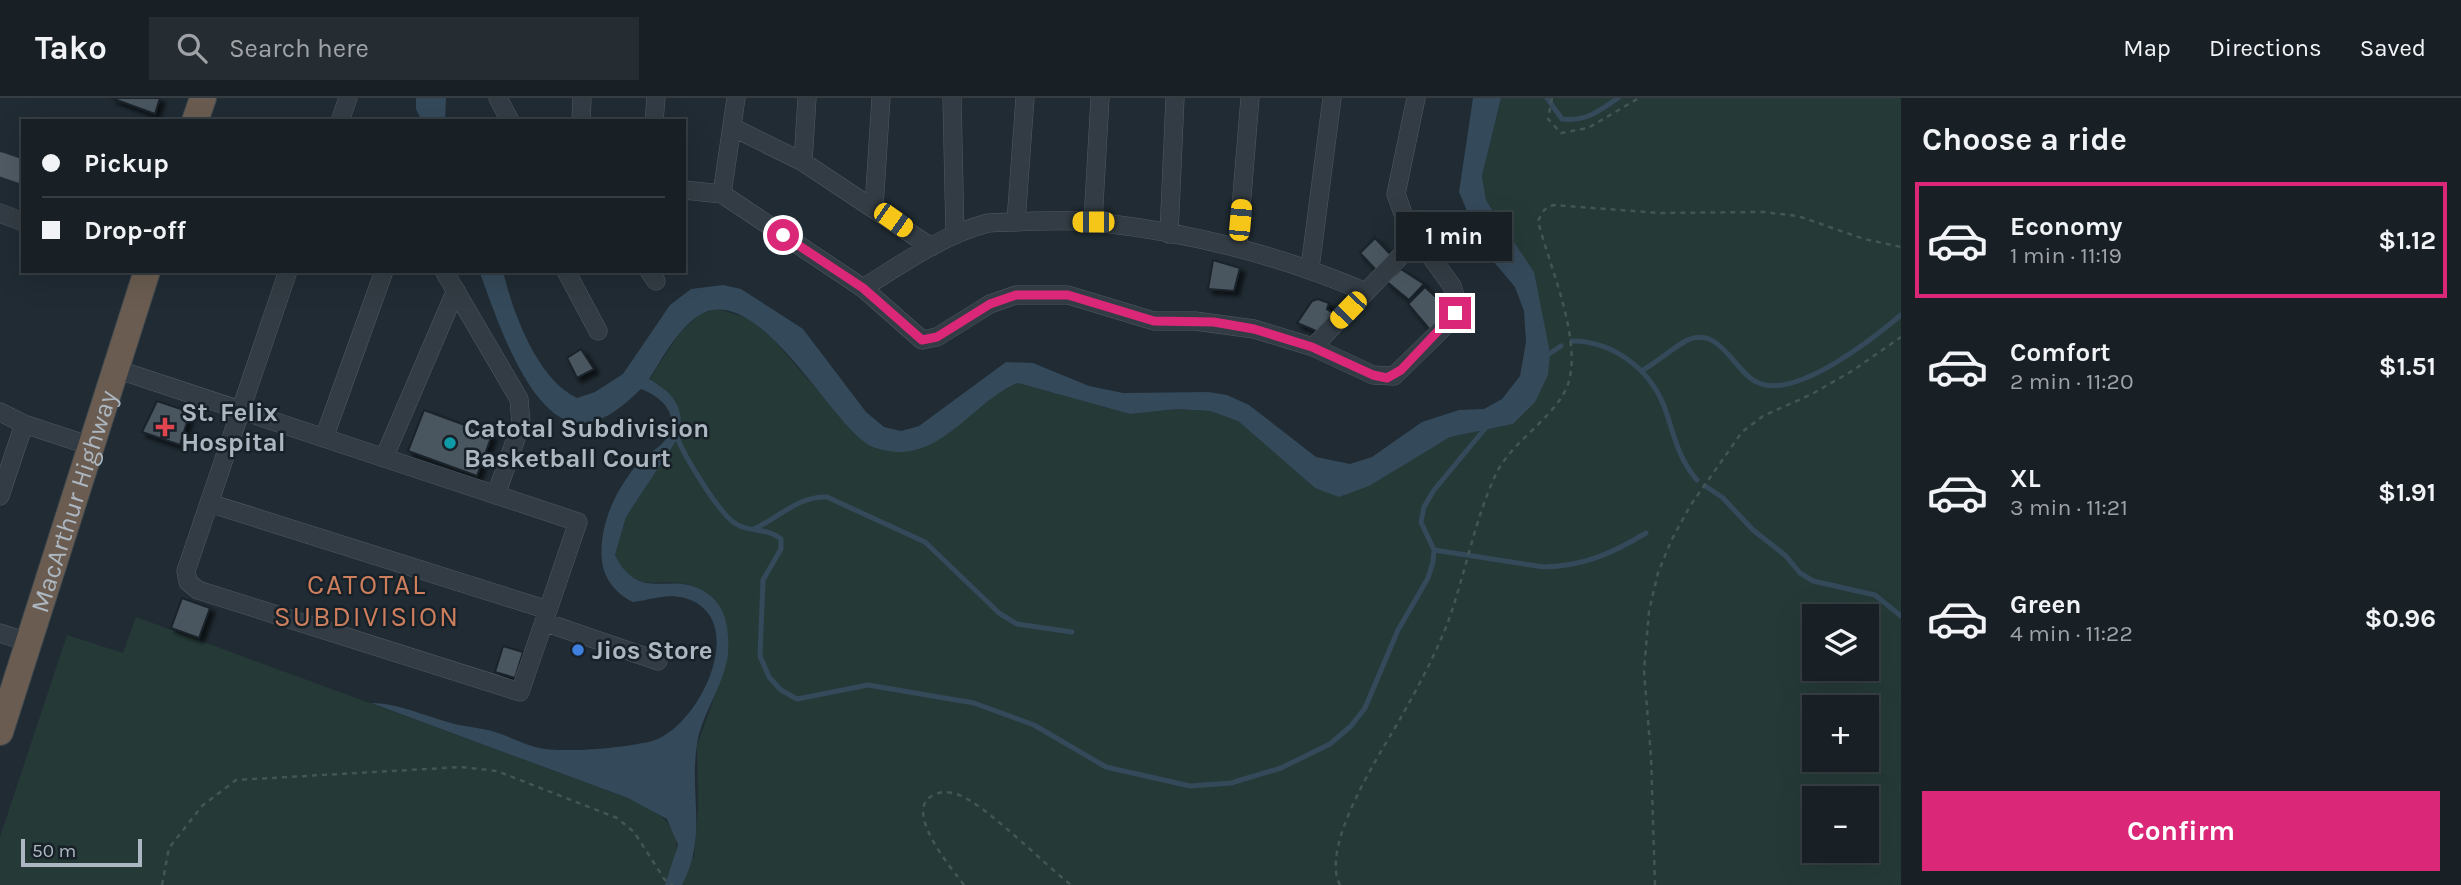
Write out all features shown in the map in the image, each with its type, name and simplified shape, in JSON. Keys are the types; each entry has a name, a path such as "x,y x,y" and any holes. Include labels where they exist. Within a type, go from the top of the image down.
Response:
{"highway":[{"path":"196,119 203,98"},
{"name":"MacArthur Highway","path":"3,715 146,273"}],"main road":[{"path":"0,164 21,171"}],"street":[{"path":"341,119 348,98"},
{"path":"498,98 509,119"},
{"path":"581,119 582,98"},
{"path":"654,119 656,98"},
{"path":"722,194 734,128 736,98"},
{"path":"803,162 807,98"},
{"path":"874,207 881,98"},
{"path":"952,98 955,235"},
{"path":"1016,222 1025,98"},
{"path":"1093,222 1100,98"},
{"path":"1168,234 1175,98"},
{"path":"1238,245 1251,98"},
{"path":"1310,268 1332,98"},
{"path":"686,190 722,194 863,288 922,340 943,334 990,304 1016,295 1068,295 1154,321 1232,324 1312,347 1373,375 1387,378 1401,370 1447,324 1458,305 1457,295 1399,210 1396,194 1416,98"},
{"path":"734,128 803,162 931,247"},
{"path":"0,213 21,221"},
{"path":"863,288 931,247 988,223 1093,222 1238,245 1310,268 1366,292"},
{"path":"1312,347 1417,239"},
{"path":"116,369 240,411 578,523 520,692 198,590 188,582 187,571 209,503 240,411 287,273"},
{"path":"324,438 383,273"},
{"path":"445,273 519,398 521,424 496,495"},
{"path":"567,273 598,331"},
{"path":"384,458 456,290"},
{"path":"0,412 24,424 91,446"},
{"path":"0,496 24,424"},
{"path":"209,503 546,616 658,661"},
{"path":"0,633 28,642"}],"path":[{"path":"1552,98 1548,119 1561,133 1588,128 1639,98"},
{"path":"1340,885 1333,867 1345,824 1371,770 1432,660 1448,621 1494,477 1508,453 1552,409 1569,382 1571,355 1563,305 1538,221 1544,210 1553,205 1660,213 1786,215 1901,247"},
{"path":"1655,885 1651,757 1644,671 1649,611 1658,573 1671,541 1709,476 1742,432 1763,416 1852,371 1901,337"},
{"path":"162,885 169,848 202,806 236,780 461,767 497,771 617,818 634,832 664,880 673,885"},
{"path":"964,885 930,840 924,820 925,803 933,794 948,791 970,801 1071,885"}],"green space":[{"path":"1501,98 1901,98 1901,885 0,885 0,837 67,635 123,653 136,617 628,798 657,814 671,827 675,836 675,859 694,857 698,810 697,745 722,676 714,599 690,585 639,581 623,568 615,555 626,517 678,438 683,424 659,384 649,380 680,332 699,315 717,309 748,318 774,340 851,429 917,450 944,434 1005,389 1018,383 1130,414 1177,409 1210,411 1238,421 1315,488 1411,459 1450,437 1513,424 1548,375 1511,234 1486,200 1482,176"}],"water":[{"path":"416,98 446,98 445,119 421,119 416,109"},
{"path":"1473,98 1501,98 1482,176 1486,200 1534,272 1550,353 1548,375 1535,402 1513,424 1450,437 1369,486 1339,497 1315,488 1238,421 1210,411 1177,409 1130,414 1018,383 988,401 960,425 930,445 913,451 882,450 869,445 853,431 790,357 744,316 720,309 698,316 690,322 670,345 649,379 672,396 676,403 681,419 678,438 626,517 615,555 625,571 637,580 673,583 700,589 719,605 727,625 726,666 703,721 697,744 696,832 690,867 682,885 665,885 678,845 667,819 628,798 371,703 400,707 454,724 489,730 535,747 560,750 610,748 652,741 670,732 701,695 711,672 716,649 715,627 705,609 678,597 633,602 621,595 612,585 605,574 602,561 603,533 612,505 634,468 667,437 671,421 667,407 641,389 609,415 586,423 566,420 548,408 532,389 518,365 480,273 504,273 520,325 539,361 563,389 577,398 595,392 623,374 670,305 691,289 723,285 741,289 803,329 866,412 884,427 901,431 919,426 1006,362 1033,363 1089,386 1123,393 1208,392 1227,395 1249,405 1316,457 1350,464 1372,457 1422,422 1459,410 1484,409 1502,399 1520,376 1526,342 1524,311 1515,287 1483,249 1459,192"}],"building":[{"path":"111,98 160,98 155,114"},
{"path":"1375,238 1393,257 1378,272 1360,253"},
{"path":"1213,260 1240,268 1234,291 1208,289"},
{"path":"1401,269 1424,284 1409,300 1387,282"},
{"path":"1425,287 1441,302 1442,317 1431,331 1408,304"},
{"path":"1318,299 1329,303 1327,309 1335,314 1321,333 1297,323 1312,301"},
{"path":"581,349 594,369 577,378 567,358"},
{"name":"St. Felix Hospital","path":"157,401 190,412 180,445 142,432"},
{"name":"Catotal Subdivision Basketball Court","path":"424,410 492,435 477,476 408,451"},
{"path":"182,598 210,608 199,638 171,628"},
{"path":"503,646 523,652 515,678 495,672"}],"waterway":[{"path":"1547,98 1562,119 1578,119 1592,114 1618,98"},
{"path":"1641,371 1686,341 1701,337 1720,346 1750,378 1775,386 1814,375 1834,364 1901,315"},
{"path":"1572,341 1587,342 1615,352 1627,359 1649,380 1664,406 1680,454 1697,480"},
{"path":"1546,356 1561,346"},
{"path":"676,434 702,482 729,518 741,527 770,533 781,539 781,549 763,580 760,656 769,677 781,690 797,699 868,685 974,703 1034,725 1106,767 1190,786 1231,783 1281,768 1330,744 1351,726 1365,708 1398,630 1428,578 1434,550 1421,522 1424,507 1434,490 1488,425"},
{"path":"1705,486 1722,497 1753,530 1786,556 1800,573 1813,581 1875,595 1901,616"},
{"path":"754,529 807,500 827,497 925,542 999,613 1017,624 1072,632"},
{"path":"1434,550 1544,567 1559,566 1598,557 1646,533"}],"place":[{"name":"St. Felix Hospital","path":"165,427"},
{"name":"Catotal Subdivision Basketball Court","path":"450,443"},
{"name":"Jios Store","path":"578,650"}],"district":[{"name":"CATOTAL SUBDIVISION","path":"367,600"}],"route":[{"path":"783,235 863,288 922,340 937,337 990,304 1016,295 1068,295 1154,321 1214,322 1254,329 1312,347 1373,375 1387,378 1401,370 1455,313"}]}
